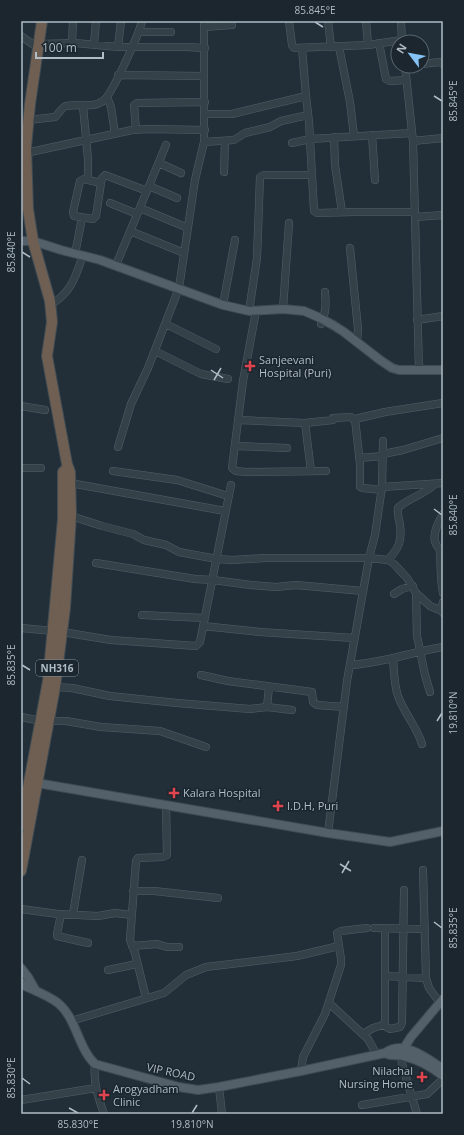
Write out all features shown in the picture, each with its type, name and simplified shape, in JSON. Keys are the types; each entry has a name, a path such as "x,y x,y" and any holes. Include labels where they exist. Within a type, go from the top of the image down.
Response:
{"highway":[{"name":"NH316","path":"21,871 28,792 37,783 48,681 65,600 71,516 70,472 67,464 47,356 52,322 51,305 34,241 28,209 23,149 42,21"},
{"name":"NH316","path":"21,825 45,720 55,687 63,519 63,472 67,464"}],"main road":[{"path":"21,241 34,241 79,254 179,288 223,305 253,311 283,309 304,311 322,322 344,332 392,368 399,370 443,370"},
{"path":"37,783 328,833 390,842 443,831"},
{"path":"21,968 36,991"},
{"path":"22,987 36,991 58,1003 71,1021 89,1057 95,1064"},
{"path":"402,1052 441,1001"},
{"name":"VIP ROAD","path":"95,1064 179,1087 198,1090 302,1071 381,1054 389,1050 402,1052"},
{"path":"402,1052 420,1055 443,1069"},
{"path":"402,1052 443,1077"}],"street":[{"path":"72,43 73,21"},
{"path":"94,44 96,21"},
{"path":"118,47 121,21"},
{"path":"28,120 55,117 64,107 83,106 98,103 107,97 139,32 142,21"},
{"path":"289,21 292,47 294,48 339,47 390,42"},
{"path":"328,21 331,47"},
{"path":"366,21 368,45"},
{"path":"401,21 402,34"},
{"path":"118,447 131,404 155,351 179,288 195,180 204,142 204,24 232,25"},
{"path":"139,32 171,32"},
{"path":"21,36 38,46 72,43 118,47 205,48"},
{"path":"379,43 386,79 390,81 406,80"},
{"path":"339,47 349,94 354,136"},
{"path":"302,48 310,139 314,211 317,213 342,212 443,215"},
{"path":"430,63 440,62 443,64"},
{"path":"406,74 413,141 419,370"},
{"path":"118,75 204,76"},
{"path":"205,114 232,114 306,96"},
{"path":"107,97 111,107 115,134"},
{"path":"136,130 134,105 137,103 205,102"},
{"path":"83,106 88,180"},
{"path":"204,142 234,140 245,133 270,127 281,121 308,115"},
{"path":"23,149 86,140 136,130 205,130"},
{"path":"292,143 310,139 334,137 412,133"},
{"path":"372,135 375,180"},
{"path":"334,137 335,165 342,212"},
{"path":"413,141 443,138"},
{"path":"224,172 225,141"},
{"path":"116,266 166,146"},
{"path":"158,163 181,173"},
{"path":"102,183 82,179 79,182 73,212 74,216 82,218 95,218 102,183 102,178 105,175 177,198"},
{"path":"311,175 264,175 260,178 253,311 232,468 236,471 266,472 326,471"},
{"path":"110,203 139,211 188,228"},
{"path":"51,305 61,298 70,287 79,254 82,218"},
{"path":"283,309 289,223"},
{"path":"130,231 184,254"},
{"path":"223,305 235,240"},
{"path":"350,248 358,329 357,342"},
{"path":"322,322 326,308 325,292"},
{"path":"417,320 443,316"},
{"path":"166,324 216,349"},
{"path":"155,351 201,374 228,380"},
{"path":"354,420 356,418 385,412 443,403"},
{"path":"21,406 45,410"},
{"path":"238,420 305,423 349,417 354,420"},
{"path":"354,420 359,458 360,487 382,488 443,483"},
{"path":"305,423 311,471"},
{"path":"359,458 383,455 443,438"},
{"path":"328,833 347,681 369,558 376,535 382,488 383,441"},
{"path":"235,446 287,448"},
{"path":"21,468 41,468"},
{"path":"114,471 177,480 228,496"},
{"path":"70,483 225,511"},
{"path":"388,560 396,552 400,544 398,508 435,484"},
{"path":"21,628 58,631 111,640 196,646 200,642 231,485"},
{"path":"443,514 434,539 440,551 441,583 443,593"},
{"path":"71,516 133,534 144,540 166,545 179,552 216,559 369,558 388,560 399,569 414,589 430,606 442,612 441,609 443,602"},
{"path":"96,563 195,579 251,585 276,587 296,585 363,591"},
{"path":"394,594 402,589 414,589"},
{"path":"414,589 420,651 430,692"},
{"path":"142,615 204,622 260,632 354,638"},
{"path":"351,665 369,664 420,651 443,647"},
{"path":"393,658 398,695 422,744"},
{"path":"201,675 228,682 312,692 313,702 317,705 344,707"},
{"path":"55,687 72,688 110,696 169,702 250,709 267,707 292,710"},
{"path":"267,707 269,687"},
{"path":"21,717 66,721 101,727 160,731 206,747"},
{"path":"146,998 130,940 133,891 137,859 163,857 167,855 166,805"},
{"path":"73,914 82,860"},
{"path":"423,870 426,978 429,988 441,1001"},
{"path":"363,1034 373,1028 383,1025 390,1029 400,1027 402,1025 404,890"},
{"path":"133,891 154,891 218,898"},
{"path":"21,909 61,914 98,916 120,913 132,915"},
{"path":"61,914 57,936 88,943"},
{"path":"302,1071 304,1054 325,1014 340,964 341,959 337,936 338,932 370,928 425,928"},
{"path":"383,1025 385,1021 385,928"},
{"path":"132,946 157,944 167,947 179,947"},
{"path":"71,1021 164,992 186,975 206,967 297,956 339,946"},
{"path":"108,970 137,964"},
{"path":"385,976 426,978"},
{"path":"329,1003 363,1034 381,1054"},
{"path":"402,1052 402,1064 417,1114"},
{"path":"95,1064 94,1074 96,1088 104,1114"},
{"path":"362,1105 427,1094 443,1077"},
{"path":"219,1087 222,1114"},
{"path":"21,1100 96,1088"}],"place":[{"name":"Sanjeevani Hospital (Puri)","path":"250,366"},
{"name":"Kalara Hospital","path":"174,793"},
{"name":"I.D.H, Puri","path":"278,806"},
{"name":"Nilachal Nursing Home","path":"422,1077"},
{"name":"Arogyadham Clinic","path":"104,1095"}]}
